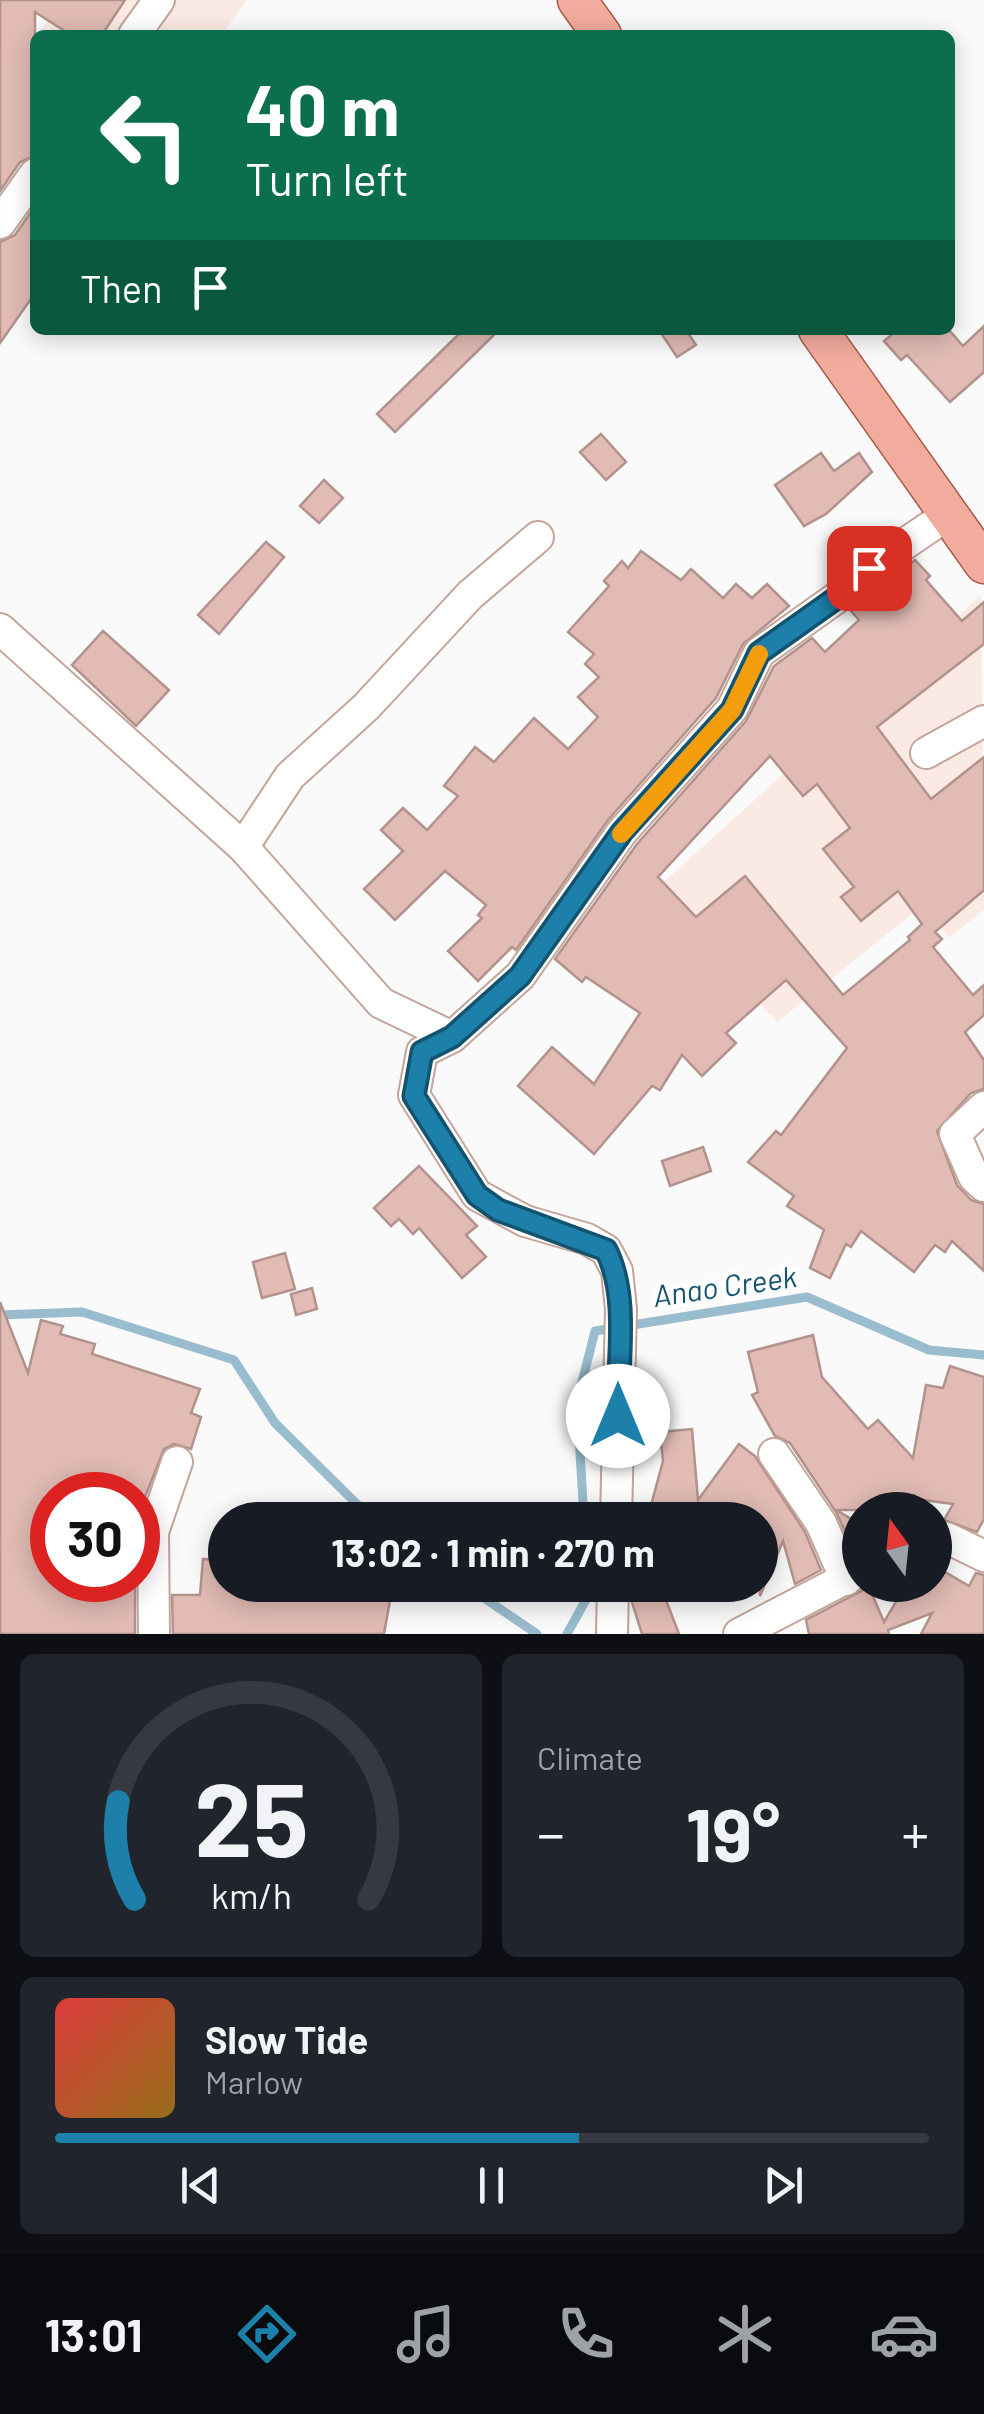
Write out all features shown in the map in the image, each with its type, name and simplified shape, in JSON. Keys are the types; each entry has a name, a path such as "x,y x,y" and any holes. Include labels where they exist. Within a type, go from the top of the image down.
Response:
{"main road":[{"path":"577,0 598,30"},
{"path":"822,335 984,564"}],"street":[{"path":"138,30 159,0"},
{"path":"0,223 30,181"},
{"path":"616,1502 617,1342 621,1309 617,1272 606,1250 498,1210 477,1195 414,1096 422,1052 452,1037 520,976 622,832 732,710 759,653 835,599 869,568 949,514"},
{"path":"243,846 290,776 366,707 470,596 538,537"},
{"path":"0,629 243,846 381,1003 452,1037"},
{"path":"926,752 984,721"},
{"path":"984,1107 955,1134 974,1177 984,1186"},
{"path":"774,1454 842,1558"},
{"path":"154,1634 153,1532 177,1462"},
{"path":"952,1541 984,1556"},
{"path":"739,1634 842,1582"},
{"path":"612,1634 613,1602"}],"shaded area":[{"path":"62,0 247,0 226,30 41,30"},
{"path":"981,595 984,910 949,938 922,906 777,1022 655,890"}],"building":[{"path":"0,0 125,0 105,30 63,30 35,12 35,30 30,30 30,158 20,162 0,191"},
{"path":"30,213 30,300 0,343 0,242 15,235"},
{"path":"984,326 984,372 950,402 907,355 901,360 884,341 891,335 953,335 963,346"},
{"path":"458,335 494,335 395,432 377,414"},
{"path":"662,335 689,335 696,345 677,357"},
{"path":"601,434 626,462 606,480 580,452"},
{"path":"821,453 834,471 859,453 872,472 826,514 804,526 775,485"},
{"path":"324,480 343,498 319,523 300,506"},
{"path":"266,542 284,557 219,634 198,615"},
{"path":"641,551 681,580 691,569 723,598 736,584 752,598 767,584 789,606 743,644 716,698 608,820 516,950 512,947 478,981 448,951 482,918 478,915 486,905 445,871 395,920 364,889 403,851 381,830 403,808 427,830 458,796 444,786 475,747 494,762 534,718 568,749 598,717 578,697 599,677 585,664 594,654 568,632 609,586 604,581 622,561 628,568"},
{"path":"915,560 930,576 926,580 962,621 984,602 984,644 877,727 931,799 984,757 984,890 935,932 942,939 933,947 973,995 984,985 984,1015 965,1032 984,1060 984,1089 971,1093 937,1131 957,1185 971,1200 984,1204 984,1271 952,1241 945,1252 935,1245 914,1272 861,1231 851,1247 846,1244 830,1278 810,1268 824,1230 787,1206 794,1196 748,1162 776,1131 781,1135 847,1048 786,980 726,1033 736,1043 702,1076 682,1055 660,1090 652,1086 594,1154 518,1086 552,1047 594,1084 640,1013 586,977 582,982 555,959 637,844 746,721 774,666 812,638 825,652 859,620 850,610","holes":["770,756 803,796 817,784 850,828 823,849 854,887 841,897 861,921 898,891 922,924 908,937 910,940 843,995 745,876 696,917 658,877"]},
{"path":"103,631 169,690 136,726 72,665"},
{"path":"703,1147 711,1171 670,1186 662,1161"},
{"path":"419,1166 477,1226 466,1235 486,1257 462,1278 419,1228 413,1234 399,1219 391,1226 374,1208"},
{"path":"285,1253 295,1289 262,1298 253,1262"},
{"path":"312,1288 317,1309 296,1315 291,1294"},
{"path":"0,1302 28,1373 41,1320 63,1326 60,1334 95,1344 92,1354 200,1389 191,1413 201,1417 191,1449 174,1444 164,1449 155,1472 30,1472 30,1602 135,1602 135,1634 0,1634"},
{"path":"813,1335 822,1377 868,1429 878,1420 913,1458 926,1385 943,1388 950,1366 984,1377 984,1519 977,1532 952,1523 952,1492 842,1492 842,1510 836,1510 842,1514 842,1525 790,1443 775,1436 752,1395 758,1392 748,1352"},
{"path":"692,1429 698,1500 739,1444 755,1456 805,1532 821,1570 795,1584 783,1541 778,1553 778,1502 652,1502 663,1461 660,1432"},
{"path":"203,1559 208,1559 208,1602 390,1602 384,1634 173,1634 172,1595 200,1595"},
{"path":"976,1573 984,1575 984,1634 921,1634 932,1613 888,1630 889,1634 809,1634 806,1620 842,1601 875,1602 884,1622 896,1602 952,1602 952,1576 969,1586"},
{"path":"632,1602 667,1602 679,1634 642,1634"}],"waterway":[{"name":"Anao Creek","path":"583,1502 577,1402 595,1331 807,1297 929,1350 984,1355"},
{"name":"Anao Creek","path":"0,1315 82,1312 234,1360 275,1423 355,1502"},
{"name":"Anao Creek","path":"490,1602 537,1634"},
{"name":"Anao Creek","path":"567,1634 585,1602"}],"slow traffic":[{"path":"621,834 732,710 759,654"}],"route":[{"path":"618,1416 617,1342 621,1309 617,1272 606,1250 587,1239 498,1210 477,1195 460,1174 414,1096 422,1052 452,1037 520,976 622,832 732,710 759,653 835,599 869,568"}]}
